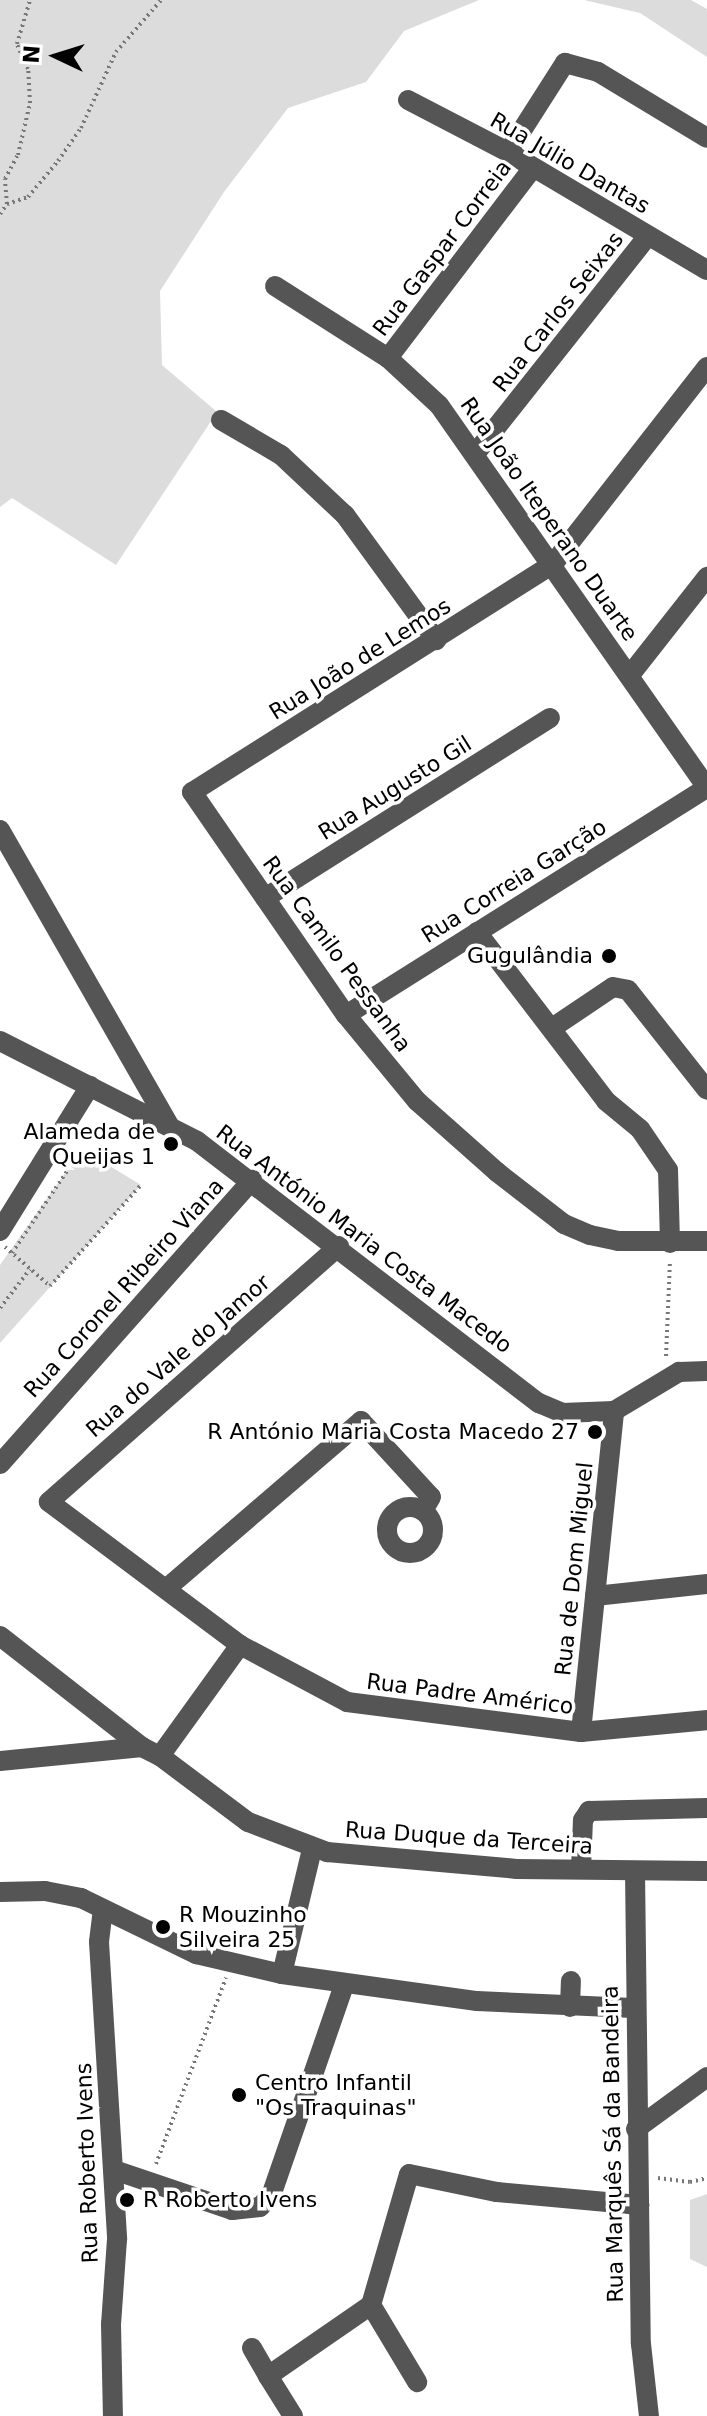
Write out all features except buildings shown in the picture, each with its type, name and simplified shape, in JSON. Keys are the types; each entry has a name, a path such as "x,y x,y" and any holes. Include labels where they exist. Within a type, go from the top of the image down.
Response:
{"street":[{"path":"508,152 565,63 598,72 707,138"},
{"name":"Rua Júlio Dantas","path":"408,100 508,152 707,270"},
{"name":"Rua Gaspar Correia","path":"388,358 533,168"},
{"name":"Rua Carlos Seixas","path":"475,454 648,236"},
{"name":"Rua João Iteperano Duarte","path":"275,286 388,358 439,405 707,788"},
{"name":"Rua João de Lemos","path":"192,792 553,564 707,367"},
{"path":"221,420 281,455 345,515 436,640"},
{"path":"630,675 707,577"},
{"name":"Rua Augusto Gil","path":"265,898 550,718"},
{"name":"Rua Correia Garção","path":"346,1015 707,788"},
{"name":"Rua Camilo Pessanha","path":"192,792 346,1015 417,1101 564,1224 618,1241 707,1241"},
{"name":"Rua António Maria Costa Macedo","path":"0,830 169,1125 252,1180 539,1403 562,1413 614,1411 679,1372 707,1371"},
{"path":"477,932 606,1101 640,1129 668,1170 670,1243"},
{"path":"552,1028 613,987 628,990 707,1090"},
{"path":"0,1041 169,1125"},
{"path":"0,1231 90,1086"},
{"name":"Rua Coronel Ribeiro Viana","path":"0,1464 252,1180"},
{"name":"Rua do Vale do Jamor","path":"49,1502 339,1246"},
{"name":"Rua de Dom Miguel","path":"581,1732 614,1411"},
{"path":"167,1588 361,1421 431,1497 423,1511"},
{"name":"Rua Padre Américo","path":"49,1502 240,1645 347,1702 581,1732 707,1720"},
{"path":"595,1596 707,1584"},
{"name":"Rua Duque da Terceira","path":"0,1636 248,1822 312,1849 455,1866 707,1871"},
{"path":"0,1761 151,1751 240,1645"},
{"path":"581,1869 583,1820 589,1811 707,1808"},
{"path":"282,1974 312,1849"},
{"name":"Rua Marquês Sá da Bandeira","path":"635,1871 633,2008 641,2344 649,2416"},
{"path":"0,1892 45,1891 81,1898 196,1954 282,1974 344,1985 570,2007 633,2008"},
{"name":"Rua Roberto Ivens","path":"103,1909 99,1942 114,2170 113,2416"},
{"path":"570,2007 571,1981"},
{"path":"114,2170 232,2210 260,2207 272,2193 344,1985"},
{"path":"636,2129 707,2077"},
{"path":"268,2376 371,2305 409,2174 553,2189 639,2205"},
{"path":"371,2305 417,2382"},
{"path":"252,2348 293,2416"}],"path":[{"path":"7,204 5,179 18,155 30,103 28,69 17,44 30,0"},
{"path":"0,214 7,204 28,197 58,161 81,128 116,52 161,0"},
{"path":"12,1253 82,1149"},
{"path":"0,1243 50,1286 141,1185"},
{"path":"665,1380 670,1243"},
{"path":"0,1308 30,1269"},
{"path":"149,2182 231,1964"},
{"path":"637,2175 690,2182 707,2178"}],"shaded area":[{"path":"0,0 479,0 404,31 366,82 288,108 224,192 160,291 162,365 217,412 116,565 12,498 0,507"},
{"path":"584,0 691,0 707,9 707,57 640,13"},
{"path":"82,1149 141,1185 0,1343 0,1265"},
{"path":"707,2194 707,2267 690,2259 690,2200"}],"place":[{"name":"Gugulândia","path":"609,956"},
{"name":"Alameda de Queijas 1","path":"171,1144"},
{"name":"R António Maria Costa Macedo 27","path":"595,1432"},
{"name":"R Mouzinho Silveira 25","path":"163,1927"},
{"name":"Centro Infantil \"Os Traquinas\"","path":"239,2095"},
{"name":"R Roberto Ivens","path":"127,2200"}]}
